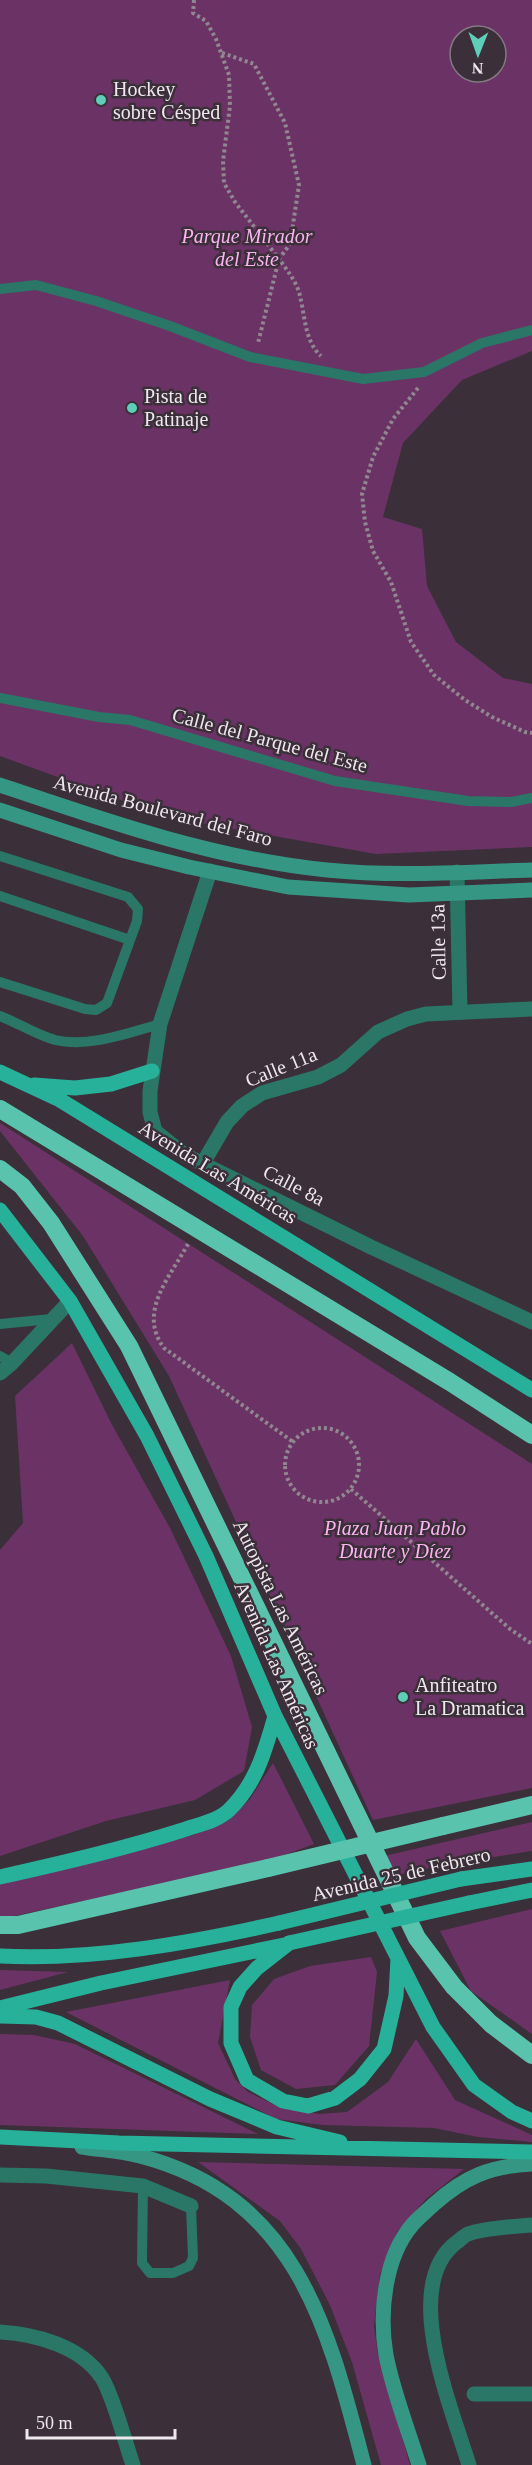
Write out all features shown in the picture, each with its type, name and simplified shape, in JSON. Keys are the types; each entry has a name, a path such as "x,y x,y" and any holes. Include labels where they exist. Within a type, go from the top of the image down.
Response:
{"highway":[{"path":"0,1109 450,1382 532,1435"},
{"name":"Autopista Las Américas","path":"0,1168 22,1186 51,1223 129,1346 417,1938 454,1987 491,2024 532,2055"},
{"path":"0,1925 18,1925 532,1805"}],"main road":[{"path":"27,1085 75,1088 111,1084 152,1071"},
{"name":"Avenida Las Américas","path":"0,1072 60,1100 532,1390"},
{"name":"Avenida Las Américas","path":"0,1210 70,1301 152,1446 206,1556 275,1716 433,2027 474,2085 512,2112 532,2121"},
{"path":"0,1877 134,1846 207,1822 228,1812 247,1789 261,1763 275,1716"},
{"name":"Avenida 25 de Febrero","path":"0,1956 58,1956 202,1940 461,1879 532,1869"},
{"path":"0,2008 101,1983 532,1890"},
{"path":"289,1943 257,1968 240,1987 231,2007 231,2043 247,2080 283,2101 308,2106 335,2098 360,2079 384,2049 396,1996 398,1958"},
{"path":"0,2016 36,2017 58,2023 210,2099 258,2119 278,2127 372,2149"},
{"path":"0,2137 119,2143 532,2152"}],"street":[{"name":"Avenida Boulevard del Faro","path":"0,785 75,811 159,835 233,855 284,865 372,873 532,870"},
{"path":"0,810 121,850 288,887 409,895 532,890"},
{"path":"144,1151 155,1131 150,1113 152,1071 160,1024 210,871"},
{"name":"Calle 13a","path":"457,872 460,1012"},
{"name":"Calle 11a","path":"203,1163 227,1122 242,1106 262,1093 318,1077 341,1065 378,1032 407,1019 426,1014 532,1009"},
{"name":"Calle 8a","path":"155,1131 185,1155 371,1247 532,1322"},
{"path":"0,1373 6,1359 70,1301"},
{"path":"26,2138 139,2156 177,2168 221,2191 256,2218 282,2248 321,2320 337,2364 364,2465"},
{"path":"418,2465 386,2355 384,2315 388,2276 398,2249 412,2225 454,2186 477,2175 517,2164 532,2163"},
{"path":"0,2175 46,2176 143,2186 192,2206"},
{"path":"469,2465 436,2352 429,2309 433,2276 445,2251 468,2234 532,2225"},
{"path":"0,2332 26,2334 55,2344 82,2358 101,2378 133,2465"},
{"path":"474,2394 532,2394"}],"lane":[{"path":"0,289 36,285 96,301 250,357 363,379 424,372 482,343 532,330"},
{"name":"Calle del Parque del Este","path":"0,698 99,717 130,720 335,781 468,801 511,802 532,798"},
{"path":"0,856 128,897 138,909 137,921 107,1003 96,1010 85,1009 0,982"},
{"path":"0,896 130,940"},
{"path":"0,1016 56,1040 75,1041 122,1035 160,1024"},
{"path":"0,1324 51,1319"},
{"path":"143,2186 142,2263 150,2273 173,2273 189,2266 193,2258 192,2206"}],"path":[{"path":"194,0 192,13 206,21 229,75 230,106 224,183 235,202 292,277 309,335 318,353 344,375"},
{"path":"221,53 254,64 285,123 299,185 290,244 279,259 260,340 250,357"},
{"path":"424,372 416,392 393,419 373,457 362,494 365,522 373,551 391,582 400,616 411,642 434,675 465,700 492,717 532,733"},
{"path":"198,1228 157,1299 153,1313 156,1337 164,1348 293,1442"},
{"path":"313,1429 336,1431 346,1437 359,1456 360,1468 351,1490 332,1502 320,1503 298,1494 286,1474 287,1452 293,1442 313,1429"},
{"path":"351,1490 510,1629 532,1644"}],"green space":[{"name":"Parque Mirador del Este","path":"0,0 532,0 532,351 462,380 403,443 383,517 422,529 427,586 456,642 503,678 532,684 532,847 376,854 167,817 0,756"},
{"name":"Plaza Juan Pablo Duarte y Díez","path":"0,1123 532,1464 532,1788 373,1820 169,1376 83,1236 0,1131"},
{"path":"72,1343 111,1423 170,1528 231,1656 252,1727 244,1771 195,1800 106,1821 0,1856 0,1550 23,1523 15,1396"},
{"path":"273,1763 314,1844 268,1861 0,1919 0,1883 193,1835 228,1821 250,1799"},
{"path":"532,1822 532,1851 443,1865 394,1876 384,1856"},
{"path":"532,1909 532,2034 471,1991 440,1931"},
{"path":"371,1957 377,1972 369,2046 335,2085 296,2089 261,2070 250,2037 252,2005 274,1979 310,1966"},
{"path":"0,1970 68,1972 0,1990"},
{"path":"230,1980 218,2043 235,2079 248,2092 275,2105 319,2114 347,2112 388,2082 416,2039 455,2100 532,2135 532,2142 478,2137 434,2128 323,2125 276,2119 66,2012"},
{"path":"0,2034 34,2035 75,2044 258,2134 0,2125"},
{"path":"198,2162 464,2169 426,2199 397,2232 380,2274 374,2326 378,2354 410,2465 381,2465 352,2362 330,2305 301,2249 280,2221"}],"place":[{"name":"Hockey sobre Césped","path":"101,100"},
{"name":"Pista de Patinaje","path":"132,408"},
{"name":"Anfiteatro La Dramatica","path":"403,1697"}]}
